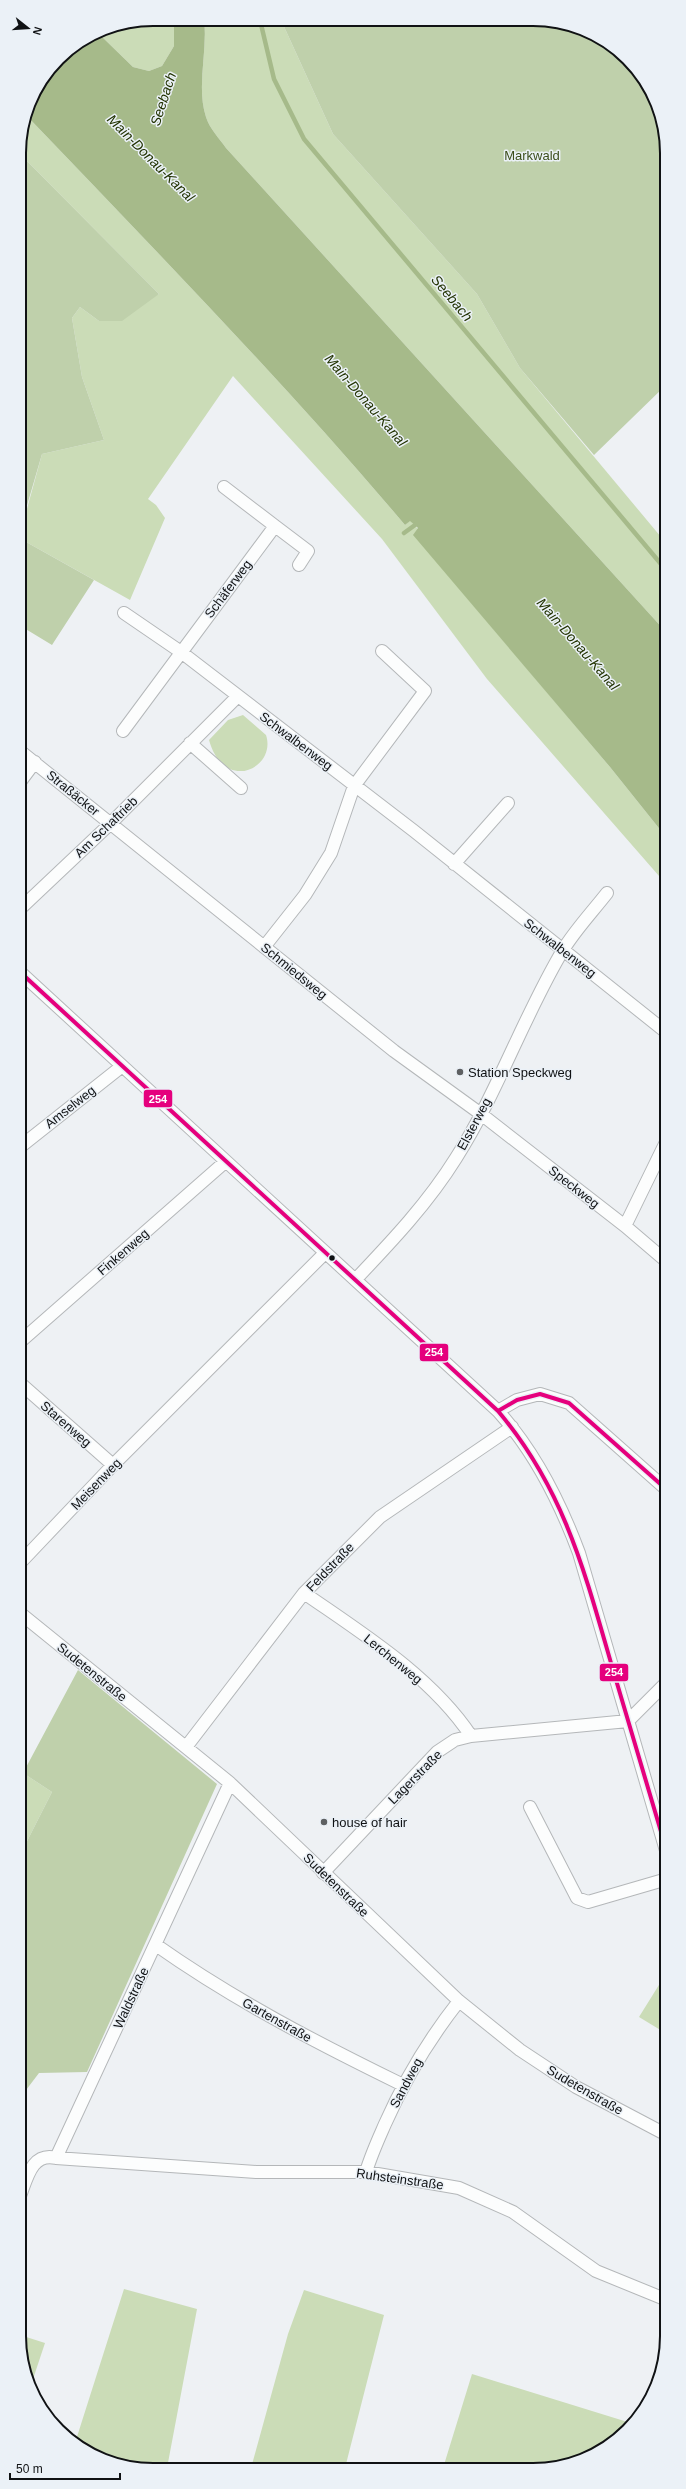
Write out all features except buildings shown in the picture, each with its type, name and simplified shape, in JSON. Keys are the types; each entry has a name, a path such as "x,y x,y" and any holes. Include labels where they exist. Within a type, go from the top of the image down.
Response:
{"street":[{"path":"224,487 308,551 299,565"},
{"name":"Schäferweg","path":"123,731 275,526"},
{"path":"124,613 181,652 237,697"},
{"path":"264,947 305,895 331,853 354,786 425,691 382,651"},
{"name":"Schwalbenweg","path":"237,697 454,864 660,1027"},
{"name":"Am Schaftrieb","path":"26,904 111,824 237,697"},
{"path":"190,743 241,788"},
{"name":"Straßäcker","path":"26,755 111,824"},
{"name":"Straßäcker","path":"26,774 35,762"},
{"path":"454,864 508,803"},
{"name":"Schmiedsweg","path":"111,824 394,1051 481,1114"},
{"name":"Elsterweg","path":"356,1279 400,1233 436,1189 481,1114 563,950 607,893"},
{"path":"26,978 225,1162 325,1253 356,1279 498,1411 512,1427 539,1466 567,1520 628,1721 660,1833"},
{"name":"Amselweg","path":"26,1141 121,1067"},
{"name":"Speckweg","path":"481,1114 660,1256"},
{"path":"624,1226 660,1154"},
{"name":"Finkenweg","path":"26,1337 225,1162"},
{"name":"Meisenweg","path":"26,1557 113,1465 325,1253"},
{"name":"Starenweg","path":"26,1388 113,1465"},
{"path":"498,1411 517,1400 540,1394 569,1402 660,1479"},
{"name":"Feldstraße","path":"186,1747 304,1593 380,1516 512,1427"},
{"name":"Lerchenweg","path":"304,1593 376,1644 427,1687 461,1721 471,1736"},
{"name":"Sudetenstraße","path":"26,1618 230,1783 459,2001 520,2050 576,2088 660,2131"},
{"path":"628,1721 660,1689"},
{"name":"Lagerstraße","path":"323,1873 437,1752 455,1740 471,1736 628,1721"},
{"name":"Waldstraße","path":"56,2158 230,1783"},
{"path":"530,1807 577,1898 582,1901 588,1902 660,1881"},
{"name":"Gartenstraße","path":"156,1945 204,1979 266,2016 403,2084"},
{"name":"Sandweg","path":"366,2172 370,2155 403,2084 432,2035 459,2001"},
{"path":"26,2182 33,2165 39,2158 47,2156 56,2158"},
{"name":"Ruhsteinstraße","path":"56,2158 256,2172 366,2172 459,2188 487,2198 514,2212 596,2271 660,2297"}],"shaded area":[{"path":"145,26 174,26 174,46 162,66 149,71 133,67 102,37 128,28"},
{"path":"205,26 284,26 333,134 477,294 520,368 660,536 660,625 226,148 210,125 203,105 202,81"},
{"path":"30,119 171,266 266,368 360,472 405,525 410,520 418,529 414,535 610,767 660,830 660,877 487,679 382,539 233,376 148,499 156,505 165,518 130,600 26,542 26,512 42,454 104,440 82,377 72,318 80,307 99,321 159,294 26,160 26,145"},
{"path":"243,715 266,735 267,747 264,757 257,765 247,770 237,771 226,767 216,757 209,740 228,720"},
{"path":"26,1775 52,1792 26,1843"},
{"path":"660,1983 660,2030 639,2017"},
{"path":"124,2289 197,2309 168,2463 128,2461 104,2453 89,2446 77,2438"},
{"path":"304,2290 384,2315 346,2463 252,2463 288,2334"},
{"path":"26,2337 45,2343 33,2378 28,2361"},
{"path":"472,2374 627,2422 604,2442 589,2450 558,2461 533,2463 445,2463"}],"green space":[{"name":"Markwald","path":"284,26 541,26 558,28 582,36 597,43 617,57 639,82 647,97 656,120 659,136 660,391 594,455 520,368 477,294 333,134"},
{"path":"26,160 159,294 122,321 99,321 80,307 72,318 82,377 104,440 42,454 26,509"},
{"path":"26,542 94,580 52,645 26,629"},
{"path":"78,1670 217,1784 87,2072 39,2073 26,2090 26,1843 52,1792 26,1775 26,1767"}],"water":[{"name":"Main-Donau-Kanal","path":"174,26 205,26 205,43 202,81 203,105 210,125 226,148 660,625 660,830 610,767 413,535 418,528 410,521 405,525 360,472 266,368 171,266 30,119 39,97 47,82 57,69 82,47 97,39 102,37 133,67 149,71 162,66 174,46"}],"waterway":[{"name":"Seebach","path":"261,26 274,79 304,139 660,563"},
{"path":"404,533 415,525"}],"transit line":[{"name":"254","path":"26,978 498,1411 520,1440 539,1470 555,1500 581,1562 660,1828"},
{"name":"254","path":"498,1411 517,1400 540,1394 569,1403 660,1484"}],"place":[{"name":"Station Speckweg","path":"460,1072"},
{"name":"house of hair","path":"324,1822"}]}
